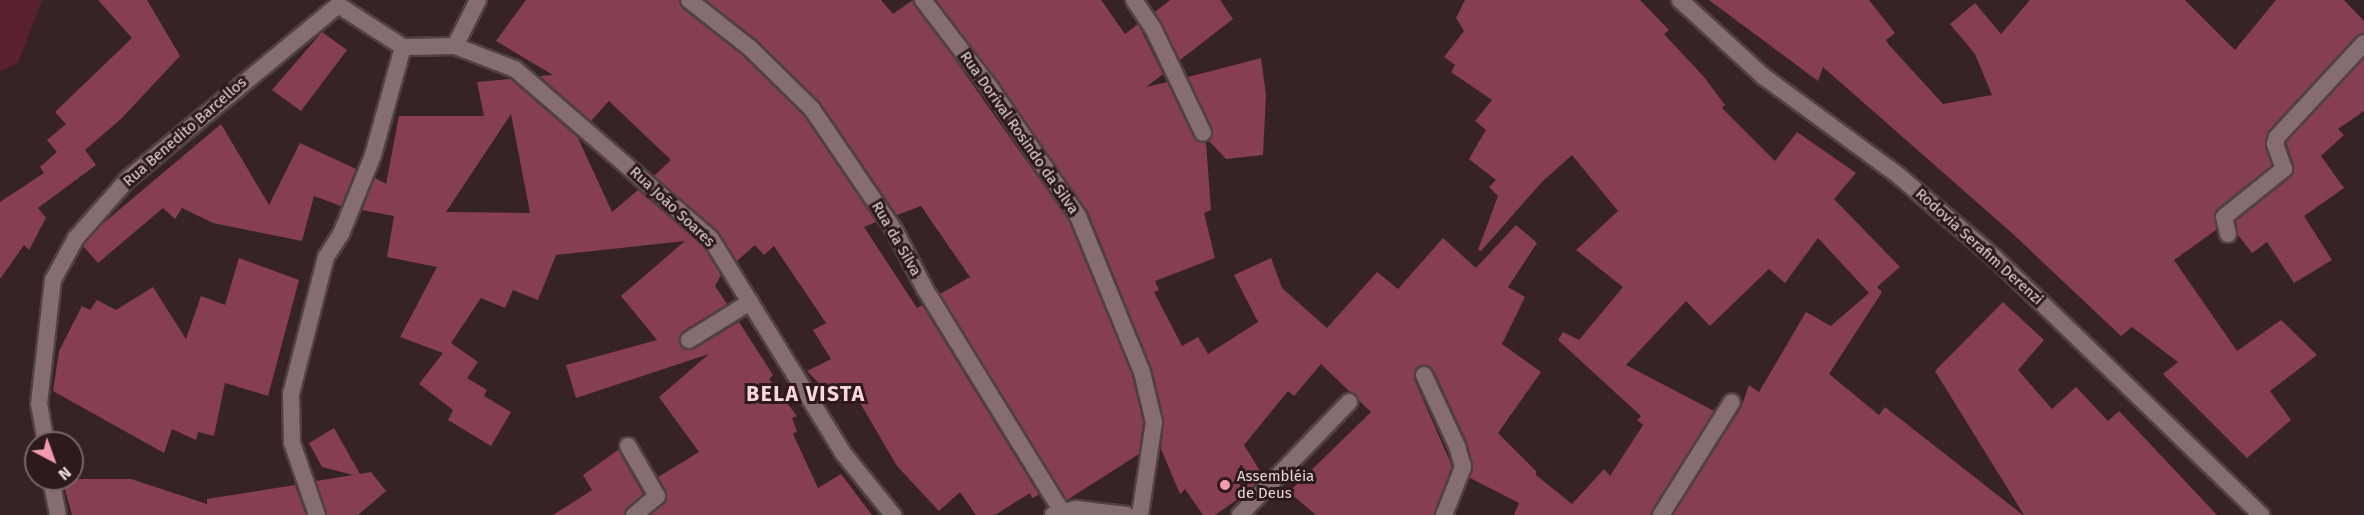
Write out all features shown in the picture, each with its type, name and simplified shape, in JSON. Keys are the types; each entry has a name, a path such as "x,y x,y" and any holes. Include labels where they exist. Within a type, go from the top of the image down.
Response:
{"street":[{"path":"317,515 292,443 291,394 326,257 341,234 373,156 403,47 455,46 474,6 493,0"},
{"name":"Rua da Silva","path":"689,0 750,48 812,109 894,231 942,319 1058,514"},
{"name":"Rua Dorival Rosindo da Silva","path":"922,0 991,89 1078,216 1106,282 1142,372 1154,422 1140,515"},
{"path":"1134,0 1153,28 1203,133"},
{"name":"Rodovia Serafim Derenzi","path":"1680,0 1763,76 1899,176 1995,258 2261,515"},
{"name":"Rua Benedito Barcellos","path":"44,431 39,404 53,280 76,238 128,179 339,3 403,47"},
{"path":"2228,234 2224,217 2284,169 2275,144 2277,137 2364,43"},
{"name":"Rua João Soares","path":"455,46 515,69 561,106 711,239 843,453 893,515"},
{"path":"689,340 750,302"},
{"path":"1424,375 1457,446 1463,467 1444,515"},
{"path":"1240,515 1349,402"},
{"path":"1661,515 1732,402"},
{"path":"628,446 657,496 634,515"},
{"path":"53,491 58,515"},
{"path":"1058,514 1076,509 1127,515"}],"shaded area":[{"path":"0,0 42,0 18,63 0,71"}],"building":[{"path":"98,0 147,0 180,56 121,119 85,150 96,165 38,208 46,218 29,250 24,245 0,279 0,202 44,173 40,167 57,152 47,140 66,124 55,112 132,38"},
{"path":"526,0 679,0 682,8 743,56 804,116 876,222 864,227 917,308 922,305 1039,495 1032,498 1030,493 995,515 976,515 960,492 939,511 897,466 856,396 837,402 807,371 831,359 813,330 826,323 774,246 764,255 755,245 737,261 718,231 654,176 671,160 609,101 591,121 540,76 553,75 496,41"},
{"path":"706,0 881,0 893,14 913,0 1069,221 1132,375 1143,422 1139,454 1067,500 940,294 970,277 921,206 897,215 820,102 757,40"},
{"path":"936,0 1101,0 1125,34 1138,24 1163,74 1146,87 1167,82 1194,138 1206,143 1211,210 1204,213 1215,258 1155,281 1159,290 1154,292 1182,346 1198,337 1208,354 1258,322 1234,275 1271,258 1282,288 1327,328 1377,272 1398,289 1443,238 1476,268 1516,225 1537,243 1508,287 1525,297 1502,344 1541,372 1498,433 1536,471 1536,475 1572,504 1604,469 1610,476 1643,425 1637,420 1641,416 1558,340 1563,332 1579,340 1623,287 1576,250 1618,211 1572,155 1542,182 1481,251 1478,250 1498,196 1489,187 1496,180 1469,159 1486,130 1475,121 1492,100 1451,72 1455,65 1444,57 1464,31 1456,18 1465,0 1640,0 1669,30 1664,34 1704,77 1725,105 1722,108 1775,161 1797,132 1856,173 1834,199 1900,267 1877,287 1882,292 1829,374 1879,415 1885,407 2023,515 1673,515 1741,408 1749,385 1759,392 1806,312 1831,326 1869,293 1818,238 1785,283 1769,269 1710,326 1686,301 1626,365 1714,411 1651,515 1514,515 1519,503 1470,478 1473,465 1467,442 1434,371 1424,365 1415,369 1414,379 1452,466 1434,515 1316,515 1289,492 1371,412 1321,364 1294,396 1288,391 1244,445 1263,476 1245,494 1215,515 1203,515 1185,489 1180,494 1161,449 1164,420 1152,369 1088,212 999,83"},
{"path":"1170,0 1220,0 1233,19 1180,60 1155,12"},
{"path":"1709,0 1869,0 1895,33 1886,40 1889,45 1943,104 1992,95 1975,54 1950,24 1975,3 2001,34 2030,0 2185,0 2235,50 2276,0 2344,0 2364,21 2364,33 2356,36 2269,130 2265,147 2272,165 2217,209 2216,230 2174,260 2237,351 2281,320 2317,355 2270,391 2291,420 2247,458 2163,374 2178,362 2132,327 2121,336 2013,234 1823,67 1818,81"},
{"path":"322,32 347,50 301,111 272,90"},
{"path":"1261,58 1266,95 1263,155 1226,159 1209,141 1212,128 1188,77"},
{"path":"2364,58 2364,111 2338,129 2344,135 2321,156 2344,188 2304,216 2332,260 2294,283 2267,242 2252,253 2238,235 2236,221 2291,177 2294,166 2286,142"},
{"path":"510,79 578,138 612,212 638,190 703,246 721,275 715,286 727,304 683,331 680,346 694,349 739,322 773,375 769,379 797,416 792,418 797,431 793,434 818,488 841,474 872,515 650,515 667,500 658,477 699,452 659,397 709,354 576,398 566,365 657,340 621,296 685,241 556,255 538,300 513,290 505,308 481,298 451,343 478,362 467,378 487,390 484,396 511,412 491,446 448,420 453,410 419,384 443,353 400,337 437,267 387,257 394,216 362,210 375,178 386,184 399,116 484,116 477,82","holes":["511,114 530,213 446,212"]},
{"path":"221,124 269,205 300,143 356,169 341,206 314,196 302,241 213,223 182,208 175,219 163,208 98,263 83,246 100,226"},
{"path":"239,258 299,280 268,396 225,383 214,436 198,432 196,440 172,429 164,453 53,391 59,351 82,306 90,310 97,300 116,310 153,287 186,339 201,296 225,305"},
{"path":"2003,302 2044,340 2018,370 2052,409 2076,387 2108,421 2119,411 2217,515 2024,515 1935,371"},
{"path":"334,428 360,474 371,472 386,491 358,515 327,515 316,481 353,475 322,467 309,443"},
{"path":"618,450 643,494 624,515 553,515 592,490 583,475"},
{"path":"84,479 131,479 207,504 207,499 295,485 306,515 72,515 65,491 84,491"}],"place":[{"name":"Assembléia de Deus","path":"1225,485"}],"district":[{"name":"BELA VISTA","path":"806,394"}]}
